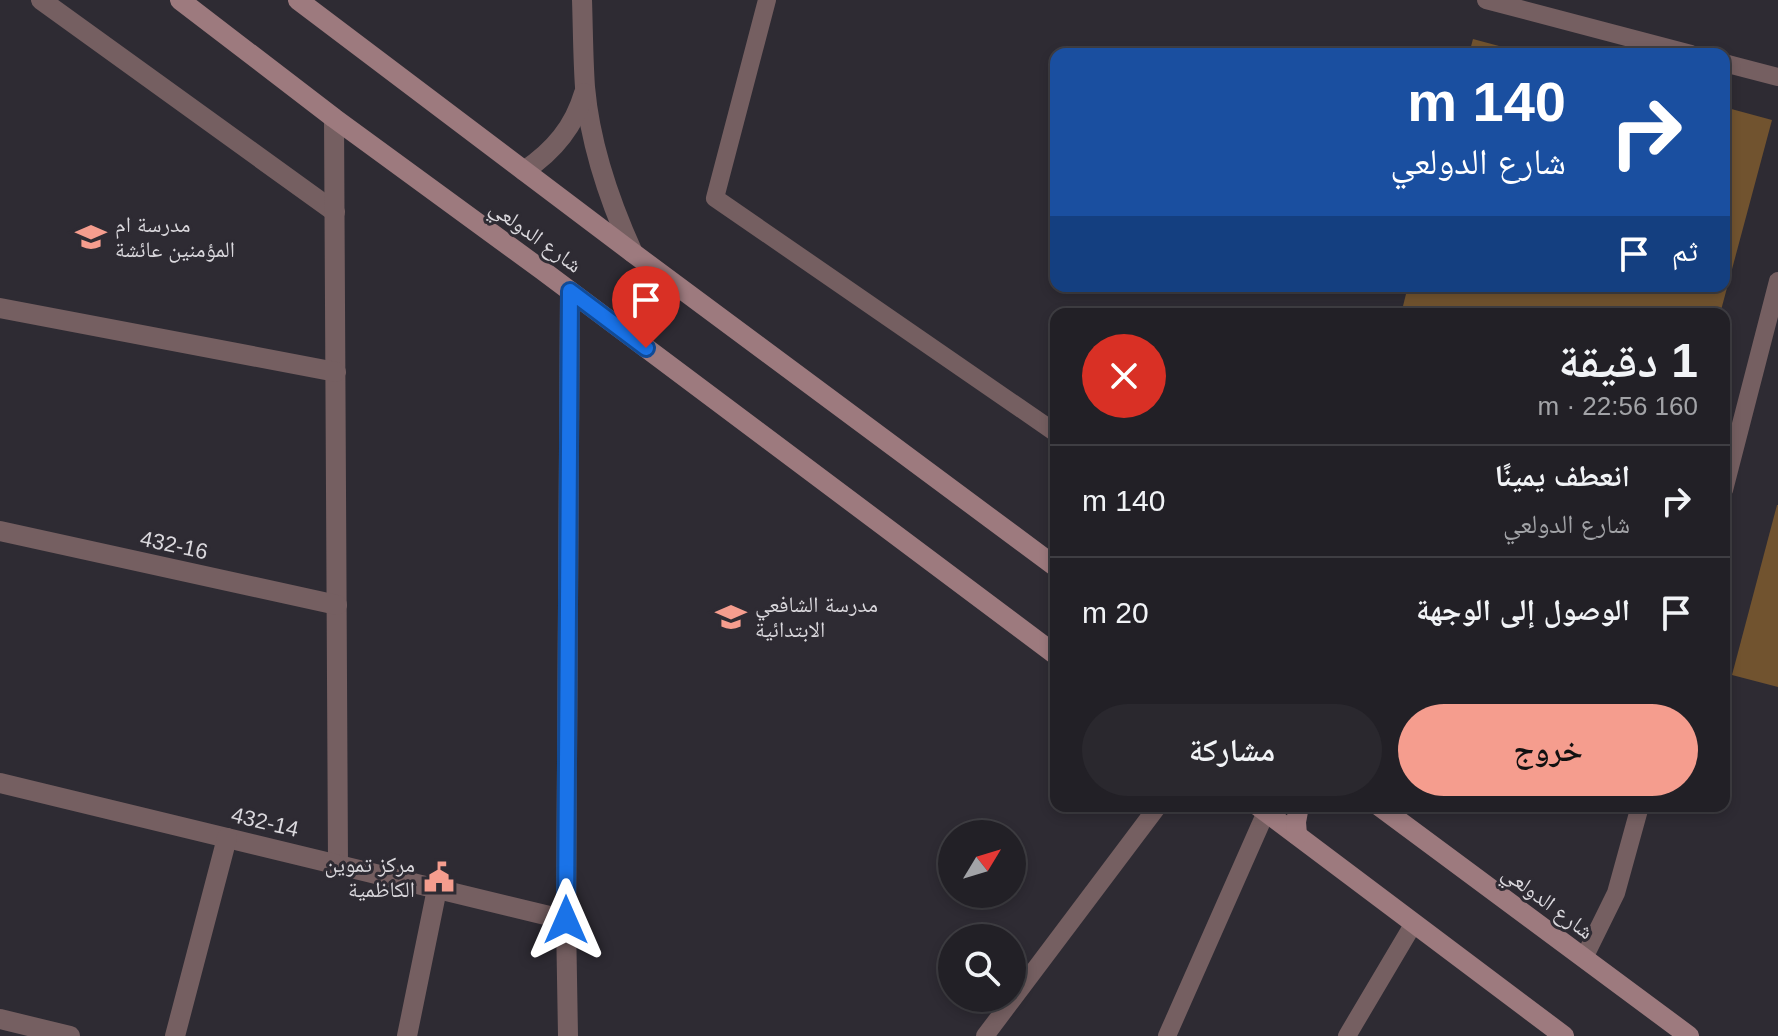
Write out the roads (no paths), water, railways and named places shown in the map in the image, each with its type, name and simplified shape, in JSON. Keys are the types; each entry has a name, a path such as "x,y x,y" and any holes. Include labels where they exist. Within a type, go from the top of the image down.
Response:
{"main road":[{"name":"شارع الدولعي","path":"180,0 1050,651"},
{"name":"شارع الدولعي","path":"298,0 1050,563"},
{"path":"1266,812 1564,1036"},
{"path":"1297,835 1298,812"},
{"name":"شارع الدولعي","path":"1387,812 1689,1036"}],"street":[{"path":"41,0 335,212"},
{"path":"582,0 585,89 592,131 615,214 633,253"},
{"path":"524,171 542,160 557,145 579,109 585,89"},
{"path":"334,118 338,864"},
{"path":"568,1036 570,291"},
{"path":"0,308 336,372"},
{"name":"432-16","path":"0,531 337,605"},
{"name":"432-14","path":"0,783 566,920"},
{"path":"175,1036 227,838"},
{"path":"407,1036 437,889"},
{"path":"0,1019 70,1036"}],"lane":[{"path":"767,0 715,198 1050,429"},
{"path":"1486,0 1668,48"},
{"path":"1730,65 1778,77"},
{"path":"1730,467 1778,281"},
{"path":"985,1036 1153,812"},
{"path":"1167,1036 1261,812"},
{"path":"1584,958 1616,893 1638,812"},
{"path":"1347,1036 1414,923"}],"place":[{"name":"مدرسة ام المؤمنين عائشة","path":"91,237"},
{"name":"مدرسة الشافعي الابتدائية","path":"731,617"},
{"name":"مركز تموين الكاظمية","path":"439,877"}]}
